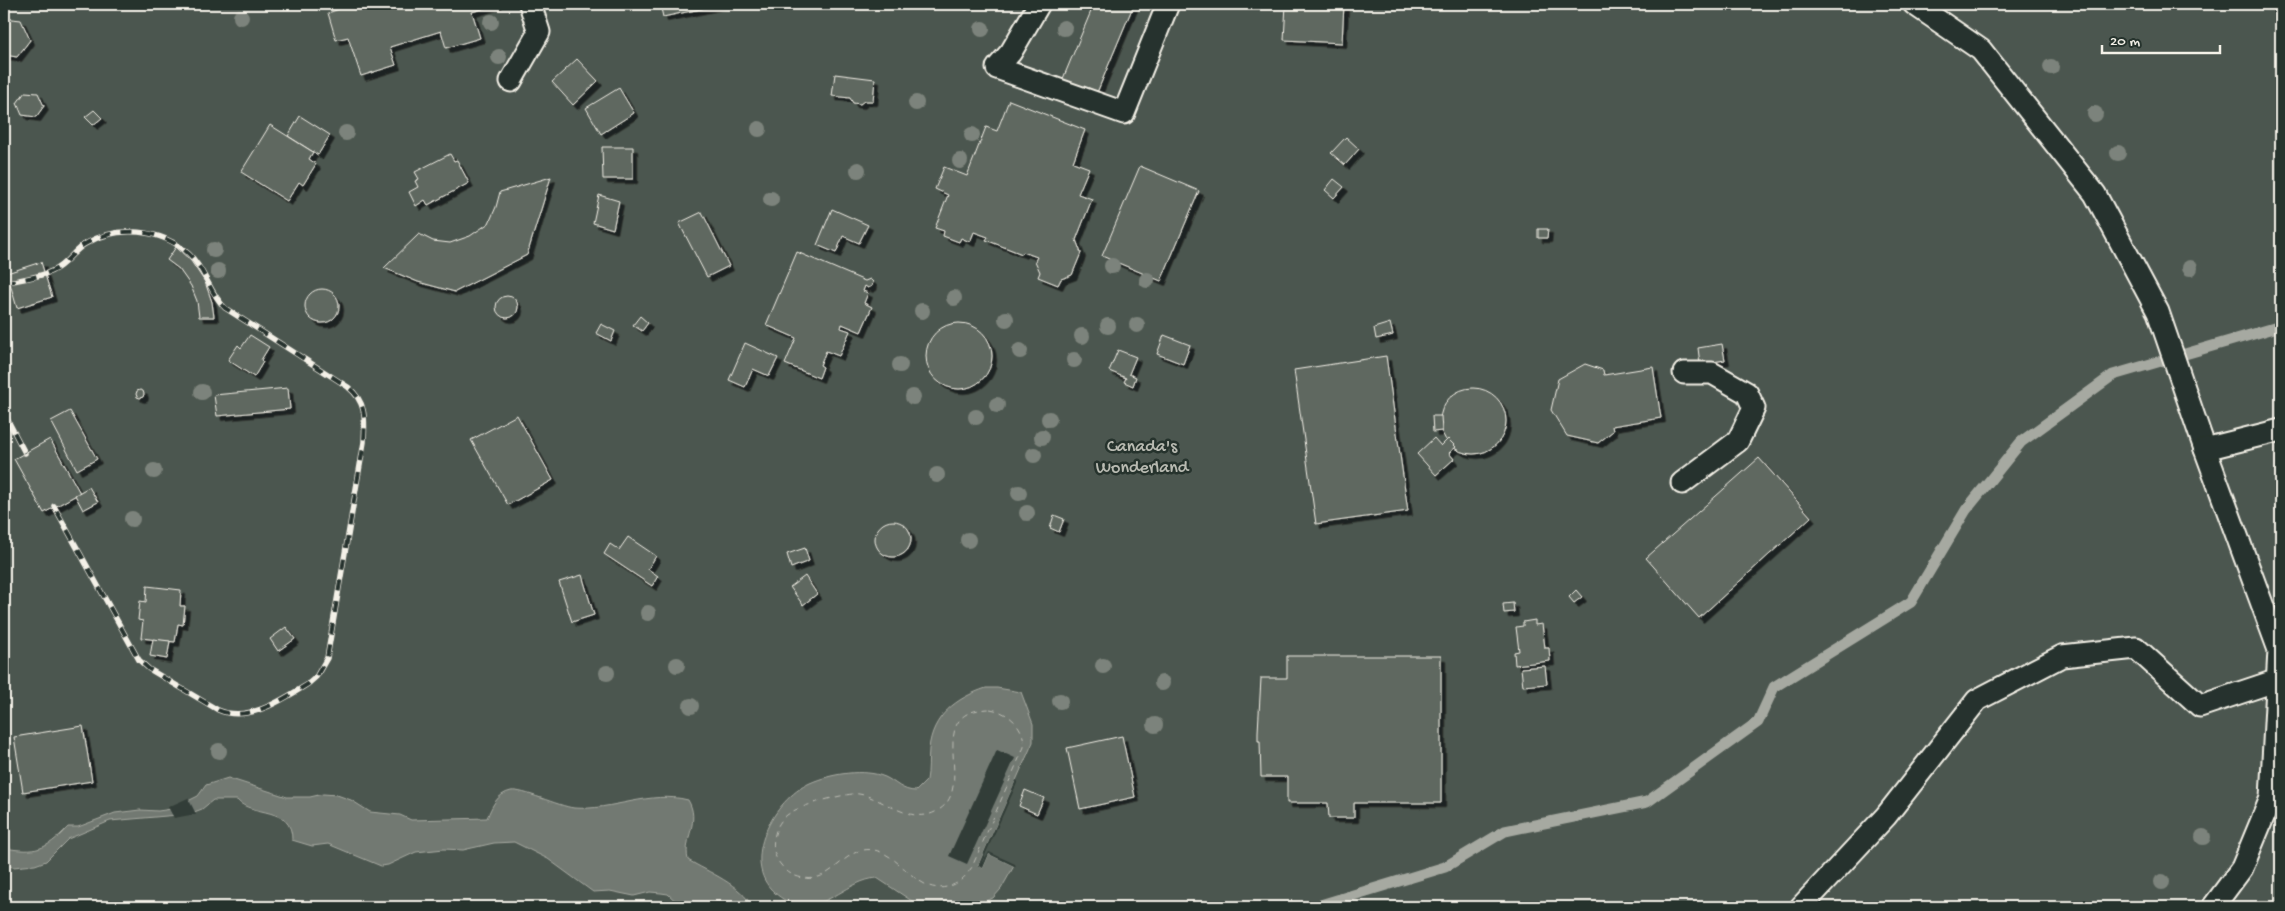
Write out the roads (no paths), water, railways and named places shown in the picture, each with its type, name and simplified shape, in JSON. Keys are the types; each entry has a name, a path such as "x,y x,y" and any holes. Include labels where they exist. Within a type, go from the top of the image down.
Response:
{"lane":[{"path":"511,81 539,32 530,4"},
{"path":"1039,4 1011,52 997,68 1124,113 1168,4"},
{"path":"1914,4 1981,50 2095,194 2158,312 2205,449 2279,650 2271,798 2242,868 2213,907"},
{"path":"1682,483 1738,441 1754,408 1747,393 1712,373 1684,373"},
{"path":"2205,449 2281,430"},
{"path":"1801,907 1886,816 1977,700 2062,656 2136,648 2200,706 2278,680"}],"waterway":[{"path":"1314,907 1445,867 1505,831 1647,802 1758,722 1774,687 1911,602 1966,510 2021,442 2113,375 2281,326"}],"railway":[{"path":"4,283 35,277 52,271 85,244 98,238 125,232 152,234 178,245 189,254 225,308 348,387 359,399 364,412 364,442 327,658 316,677 308,684 276,703 253,712 241,714 218,710 149,669 139,660 54,506"},
{"path":"4,413 25,453"}],"park label":[{"name":"Canada's Wonderland","path":"1142,455"}]}
